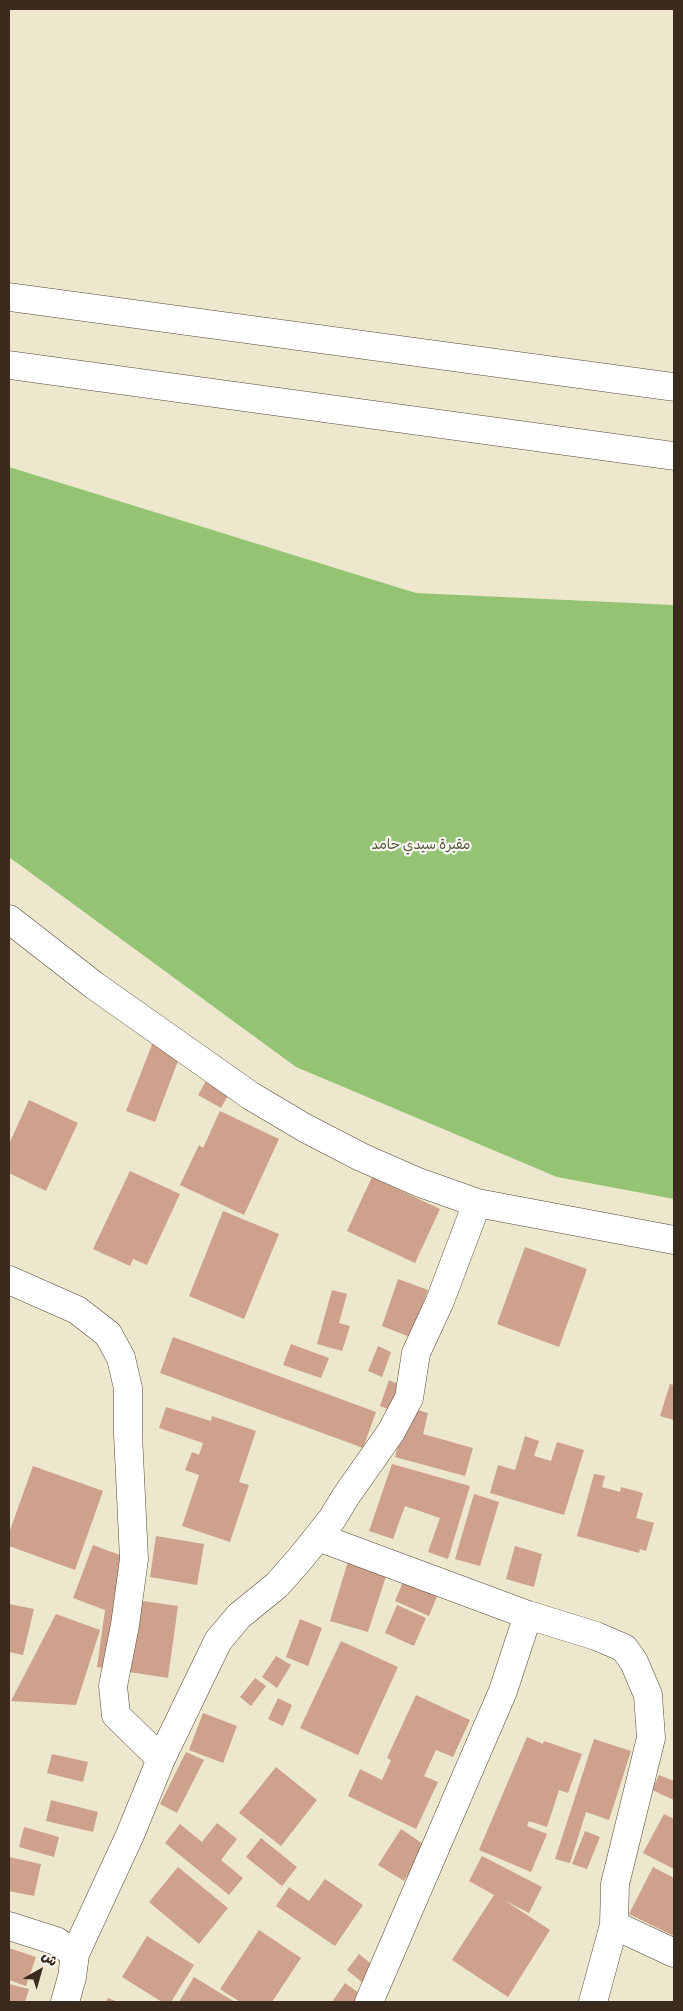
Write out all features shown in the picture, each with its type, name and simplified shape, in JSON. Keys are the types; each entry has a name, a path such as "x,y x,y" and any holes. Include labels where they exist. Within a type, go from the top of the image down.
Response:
{"street":[{"path":"9,297 674,387"},
{"path":"9,365 674,456"},
{"path":"9,919 95,986 251,1096 305,1128 361,1157 418,1182 477,1203 674,1240"},
{"path":"65,2002 72,1977 75,1954 130,1834 161,1759 218,1641 240,1616 277,1585 318,1537 391,1432 409,1398 416,1353 440,1301 477,1203"},
{"path":"9,1280 77,1310 108,1334 121,1358 128,1388 128,1434 134,1559 125,1626 114,1686 116,1715 161,1759"},
{"path":"318,1537 528,1615 596,1636 624,1648 634,1662 648,1695 651,1738 615,1884 614,1925 593,2002"},
{"path":"369,2002 502,1691 528,1615"},
{"path":"614,1925 674,1953"},
{"path":"9,1926 56,1940 75,1954"}],"green space":[{"name":"مقبرة سيدي حامد","path":"9,467 416,593 674,605 674,1199 557,1177 296,1067 9,857"}],"building":[{"path":"153,1042 181,1053 155,1122 126,1111"},
{"path":"207,1079 230,1092 221,1108 198,1095"},
{"path":"29,1100 78,1123 46,1191 9,1173 9,1144"},
{"path":"220,1111 279,1139 244,1215 180,1185 199,1145 203,1148"},
{"path":"130,1171 180,1194 147,1265 133,1259 130,1266 93,1249"},
{"path":"372,1177 440,1209 415,1263 347,1231"},
{"path":"223,1211 279,1234 244,1319 189,1296"},
{"path":"525,1247 587,1269 559,1347 497,1324"},
{"path":"398,1279 428,1290 410,1337 382,1326"},
{"path":"332,1290 347,1294 339,1323 350,1326 342,1351 317,1344"},
{"path":"173,1337 376,1412 363,1448 160,1373"},
{"path":"291,1344 329,1358 321,1378 283,1365"},
{"path":"378,1346 391,1352 382,1377 368,1371"},
{"path":"389,1380 408,1388 398,1413 380,1406"},
{"path":"670,1384 674,1385 674,1420 660,1416"},
{"path":"166,1407 211,1421 212,1416 256,1431 239,1482 249,1485 230,1542 182,1526 199,1475 185,1470 192,1452 199,1455 203,1443 159,1428"},
{"path":"408,1407 428,1413 423,1434 473,1448 465,1476 395,1457"},
{"path":"525,1436 539,1441 534,1456 551,1461 557,1442 584,1450 564,1515 490,1493 498,1465 515,1470"},
{"path":"392,1464 470,1486 448,1559 428,1552 440,1518 405,1506 393,1539 369,1531"},
{"path":"33,1466 103,1491 75,1570 9,1546 9,1533"},
{"path":"594,1474 605,1476 602,1487 620,1492 621,1487 643,1493 636,1518 654,1523 646,1551 640,1549 639,1553 577,1536"},
{"path":"474,1494 499,1502 480,1566 455,1559"},
{"path":"156,1536 204,1544 197,1585 150,1577"},
{"path":"93,1545 128,1558 114,1597 178,1606 168,1678 97,1667 105,1610 73,1598"},
{"path":"515,1546 542,1554 534,1587 506,1579"},
{"path":"348,1561 387,1573 368,1632 330,1621"},
{"path":"403,1582 437,1596 429,1616 395,1601"},
{"path":"9,1604 34,1609 23,1655 9,1652"},
{"path":"397,1605 426,1618 414,1646 385,1633"},
{"path":"56,1614 100,1630 76,1705 11,1701"},
{"path":"300,1619 322,1628 308,1666 286,1657"},
{"path":"341,1641 398,1667 358,1755 300,1728"},
{"path":"276,1656 291,1665 277,1688 262,1677"},
{"path":"255,1678 266,1686 251,1706 240,1697"},
{"path":"416,1695 470,1720 453,1757 436,1750 424,1776 438,1782 416,1829 348,1796 360,1769 382,1780 391,1760 387,1758"},
{"path":"278,1698 292,1705 283,1726 268,1719"},
{"path":"203,1713 237,1726 223,1763 189,1750"},
{"path":"527,1737 543,1744 544,1741 582,1754 568,1793 559,1790 547,1827 529,1821 527,1826 547,1834 531,1872 479,1850"},
{"path":"594,1739 631,1751 609,1820 586,1812 570,1863 555,1859"},
{"path":"186,1752 204,1760 177,1813 160,1804"},
{"path":"52,1754 88,1762 83,1782 47,1773"},
{"path":"276,1767 317,1800 281,1846 239,1813"},
{"path":"659,1775 674,1781 674,1800 652,1790"},
{"path":"51,1800 98,1812 93,1832 46,1821"},
{"path":"664,1814 674,1819 674,1869 643,1853"},
{"path":"217,1823 237,1839 221,1860 243,1878 229,1895 165,1843 180,1824 202,1842"},
{"path":"24,1827 59,1837 54,1857 19,1847"},
{"path":"401,1829 426,1846 404,1881 378,1865"},
{"path":"585,1831 600,1837 587,1869 572,1864"},
{"path":"261,1838 297,1867 282,1886 246,1857"},
{"path":"482,1856 542,1887 529,1913 504,1900 550,1930 508,1997 452,1960 494,1895 469,1881"},
{"path":"9,1857 41,1864 34,1896 9,1891"},
{"path":"178,1867 228,1908 199,1944 149,1902"},
{"path":"653,1867 674,1878 674,1936 629,1914"},
{"path":"325,1879 363,1905 335,1946 276,1906 289,1887 309,1901"},
{"path":"259,1930 301,1958 272,2002 240,2002 220,1989"},
{"path":"147,1936 194,1965 171,2002 162,2002 122,1977"},
{"path":"9,1948 36,1957 26,1986 9,1980"},
{"path":"359,1954 375,1967 363,1983 347,1970"},
{"path":"194,1977 235,2002 179,2002"},
{"path":"345,1983 363,1996 358,2002 332,2002"},
{"path":"9,1984 29,1989 25,2002 9,2002"},
{"path":"108,1998 118,2002 106,2002"}]}
